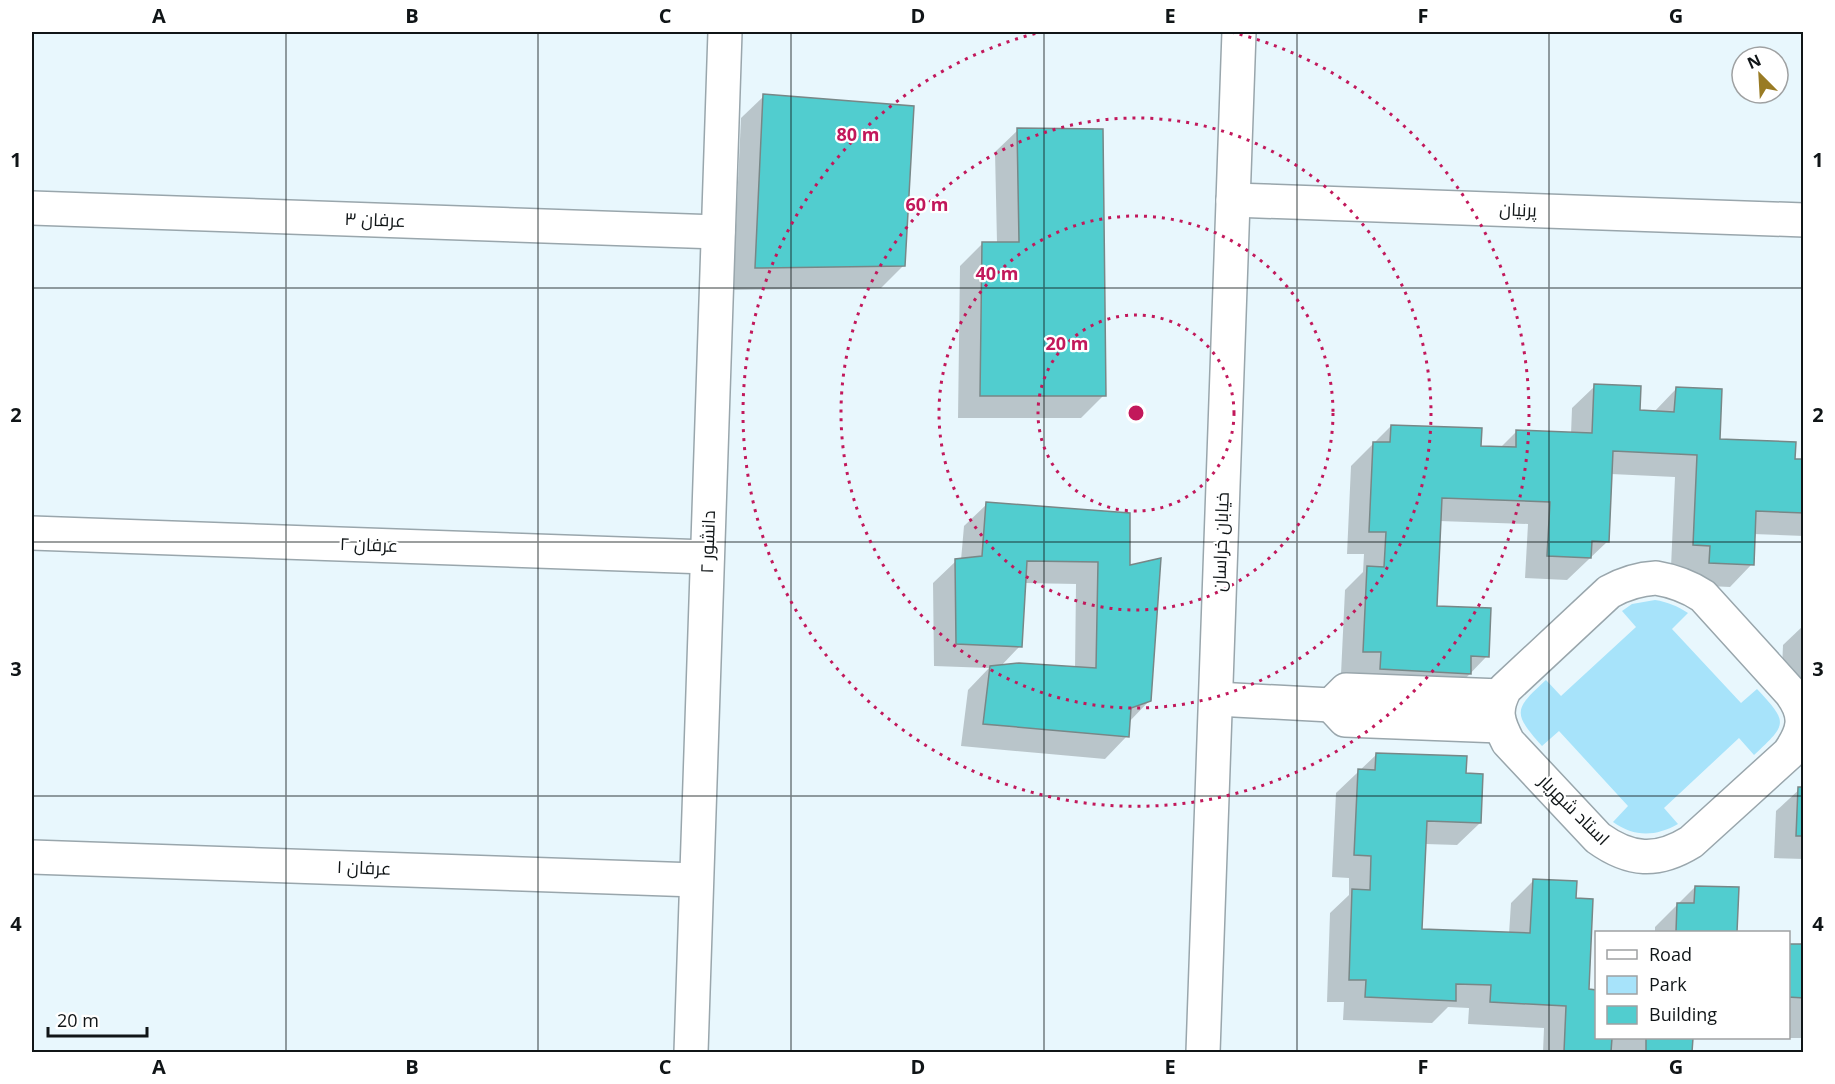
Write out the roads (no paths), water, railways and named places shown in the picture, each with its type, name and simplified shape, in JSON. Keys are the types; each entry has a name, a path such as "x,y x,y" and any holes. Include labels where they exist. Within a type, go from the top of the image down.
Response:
{"street":[{"name":"دانشور ۲","path":"691,1053 725,32"},
{"name":"خیابان خراسان","path":"1203,1053 1239,32"},
{"name":"پرنیان","path":"1233,200 1803,220"},
{"name":"عرفان ۳","path":"32,208 718,232"},
{"name":"عرفان ۲","path":"32,533 707,557"},
{"name":"استاد شهریار","path":"1656,578 1673,580 1703,597 1791,693 1802,723 1789,753 1691,842 1677,851 1644,857 1611,848 1598,838 1508,742 1500,711 1505,689 1512,681 1609,592 1639,579 1656,578"},
{"path":"1216,699 1331,705 1346,690 1500,711"},
{"name":"عرفان ۱","path":"32,857 696,880"}]}
